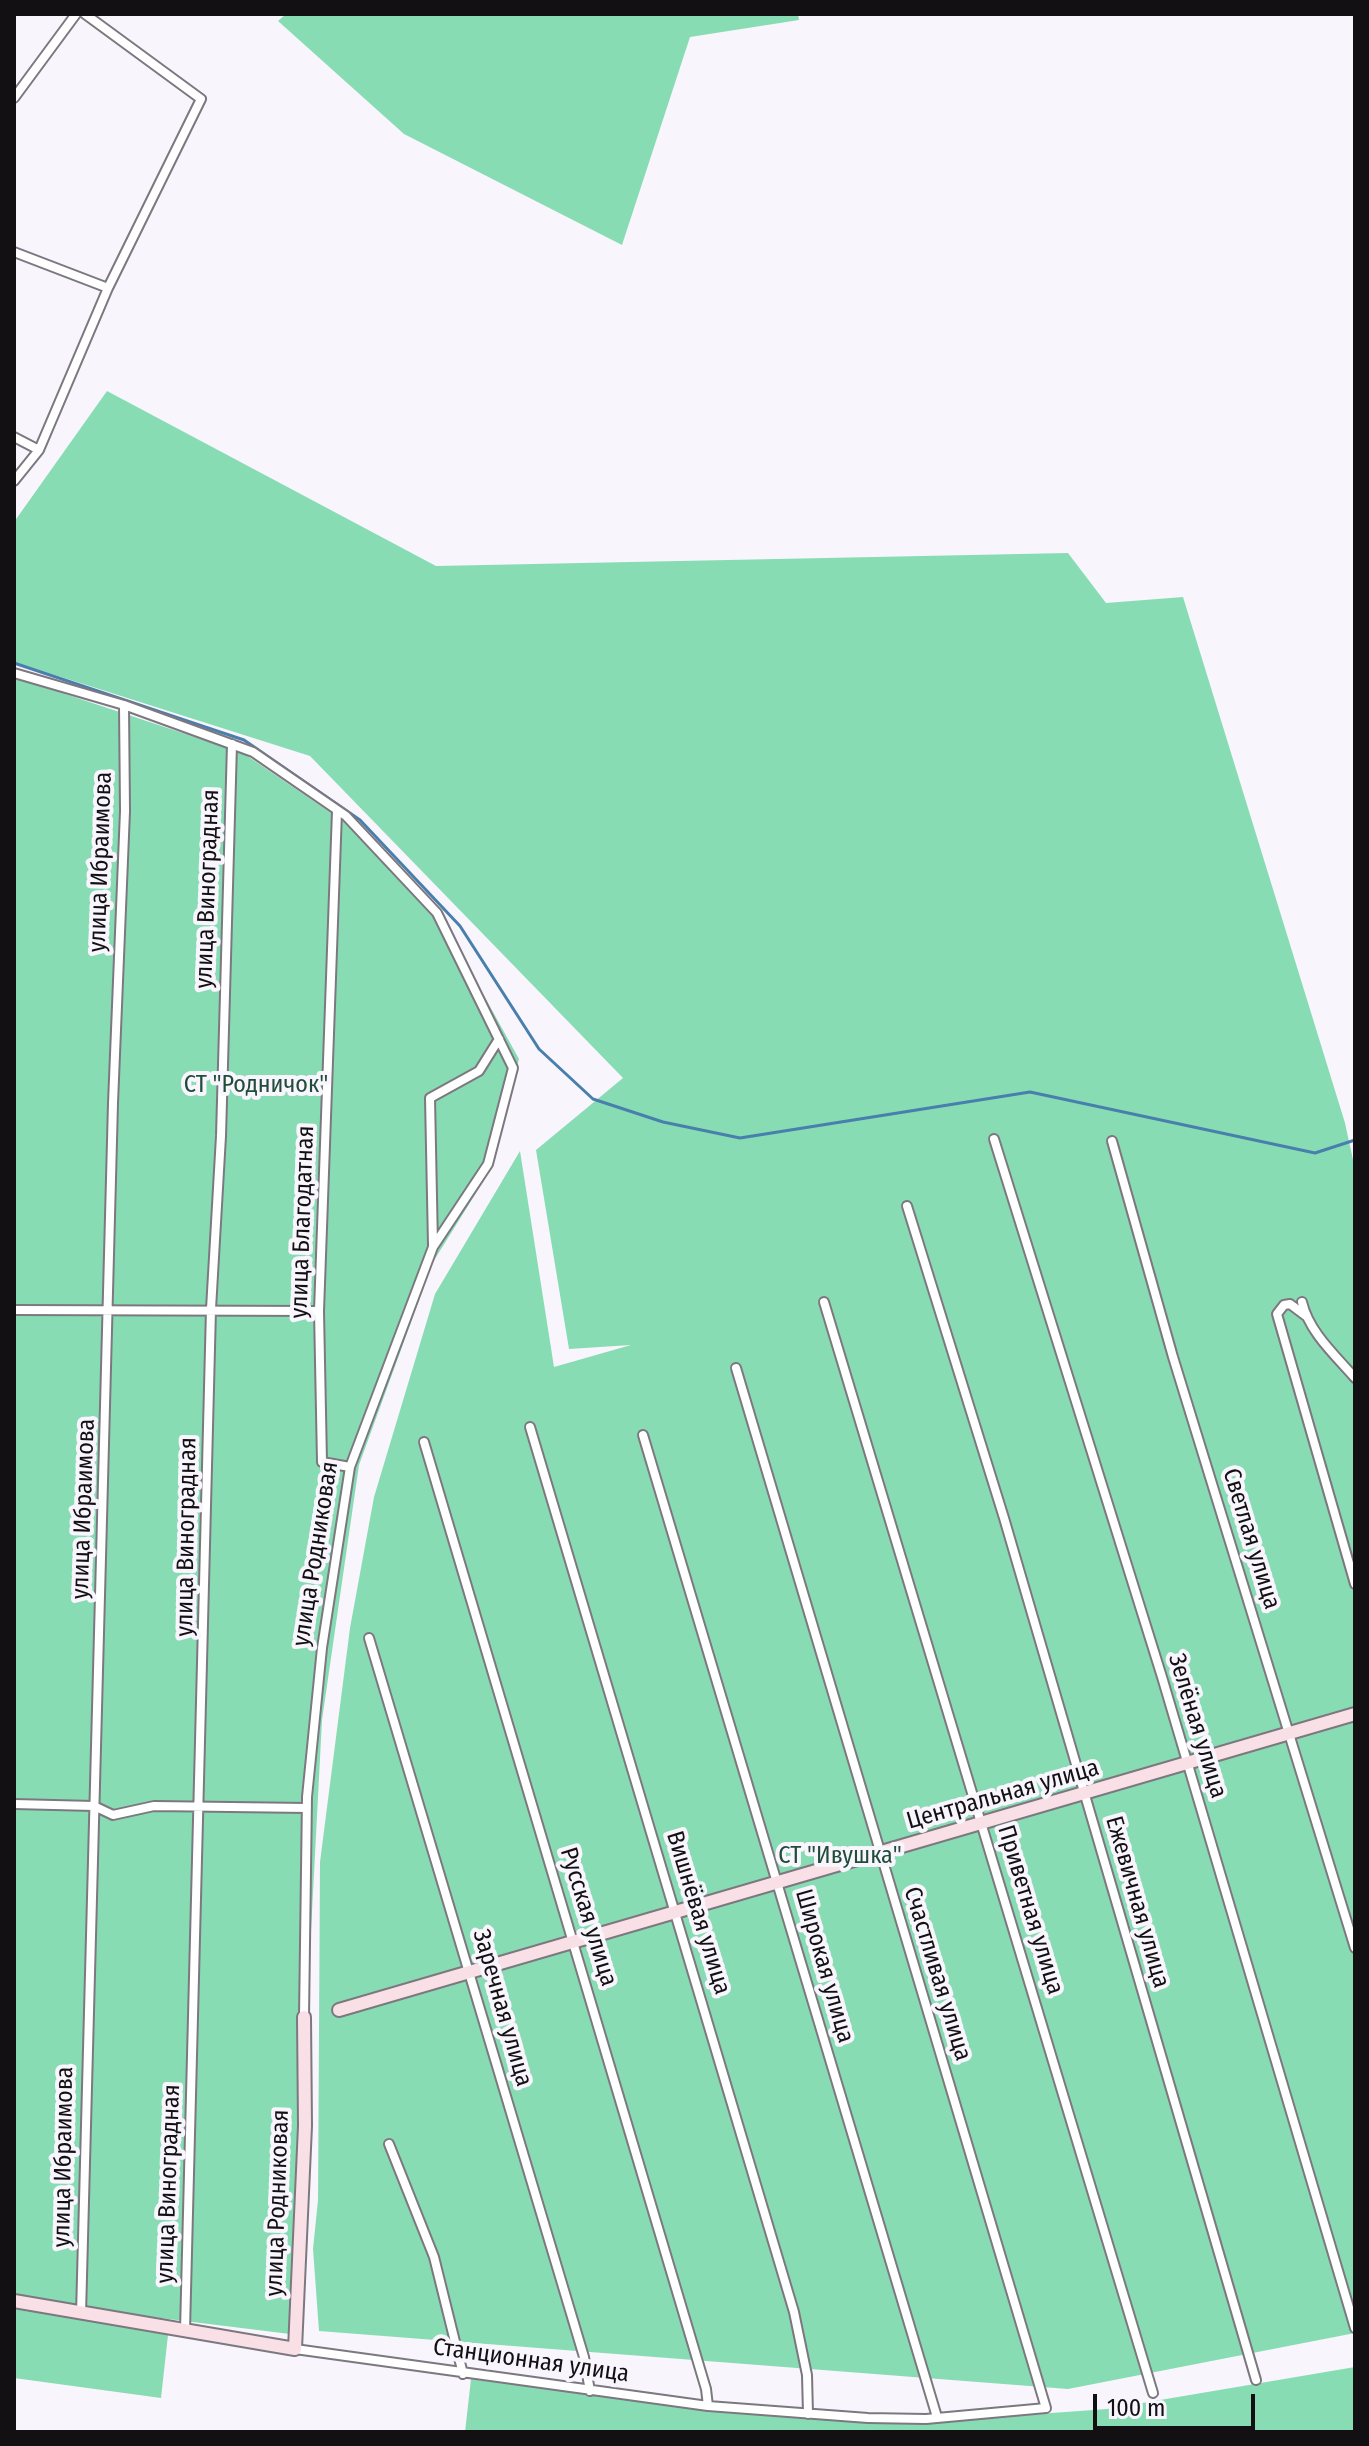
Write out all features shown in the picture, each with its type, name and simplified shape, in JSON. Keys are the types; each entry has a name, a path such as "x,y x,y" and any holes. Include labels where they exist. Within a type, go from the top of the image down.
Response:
{"street":[{"path":"14,98 76,14"},
{"path":"14,481 39,450 108,288 201,99 85,14"},
{"path":"14,252 108,288"},
{"path":"14,437 39,450"},
{"name":"улица Родниковая","path":"14,672 124,705 253,752 337,811 437,913 513,1068 488,1164 433,1247 350,1467 322,1648 307,1808 305,2126 295,2349"},
{"name":"улица Ибраимова","path":"81,2314 124,705"},
{"name":"улица Виноградная","path":"185,2330 201,1809 211,1309 221,1136 232,744"},
{"name":"улица Благодатная","path":"337,811 319,1311 322,1462 350,1467"},
{"path":"433,1247 430,1098 479,1071 499,1039"},
{"name":"Зелёная улица","path":"994,1139 1188,1764 1355,2328"},
{"name":"Светлая улица","path":"1112,1141 1173,1357 1355,1948"},
{"name":"Ежевичная улица","path":"907,1206 1085,1795 1256,2380"},
{"name":"Приветная улица","path":"824,1302 984,1824 1153,2393"},
{"path":"1302,1302 1306,1316"},
{"path":"1355,1378 1306,1316 1290,1304 1284,1305 1277,1314 1355,1584"},
{"path":"14,1310 319,1311"},
{"name":"Счастливая улица","path":"736,1368 1046,2408"},
{"name":"Вишнёвая улица","path":"530,1427 678,1913 794,2312 807,2375 808,2414"},
{"name":"Широкая улица","path":"643,1435 937,2417"},
{"name":"Русская улица","path":"424,1442 575,1942 706,2389 708,2406"},
{"name":"Заречная улица","path":"369,1638 584,2357 590,2391"},
{"name":"Центральная улица","path":"339,2010 1355,1714"},
{"path":"14,1804 94,1806 113,1815 154,1806 307,1808"},
{"path":"389,2144 434,2257 463,2374"},
{"name":"Станционная улица","path":"14,2301 295,2349 708,2406 868,2418 937,2417 1046,2408"}],"green space":[{"path":"286,14 798,14 799,20 690,37 622,245 404,134 278,21"},
{"name":"СТ \"Ивушка\"","path":"107,391 436,566 1068,553 1106,603 1183,597 1345,1123 1355,1169 1355,2333 1068,2389 319,2331 313,2249 318,2200 320,1862 350,1628 374,1497 435,1294 520,1151 554,1367 631,1345 569,1349 536,1150 623,1078 310,756 14,662 14,522"},
{"name":"СТ \"Родничок\"","path":"14,677 243,753 353,828 435,907 519,1059 491,1169 433,1262 359,1465 322,1720 290,2334 14,2300"},
{"path":"14,2302 168,2335 161,2398 14,2378"},
{"path":"1355,2367 1355,2432 465,2432 471,2379 708,2410 899,2424 1107,2409"}],"waterway":[{"path":"14,663 244,740 360,820 460,926 539,1049 593,1099 663,1122 740,1138 1030,1092 1315,1153 1355,1140"}]}
